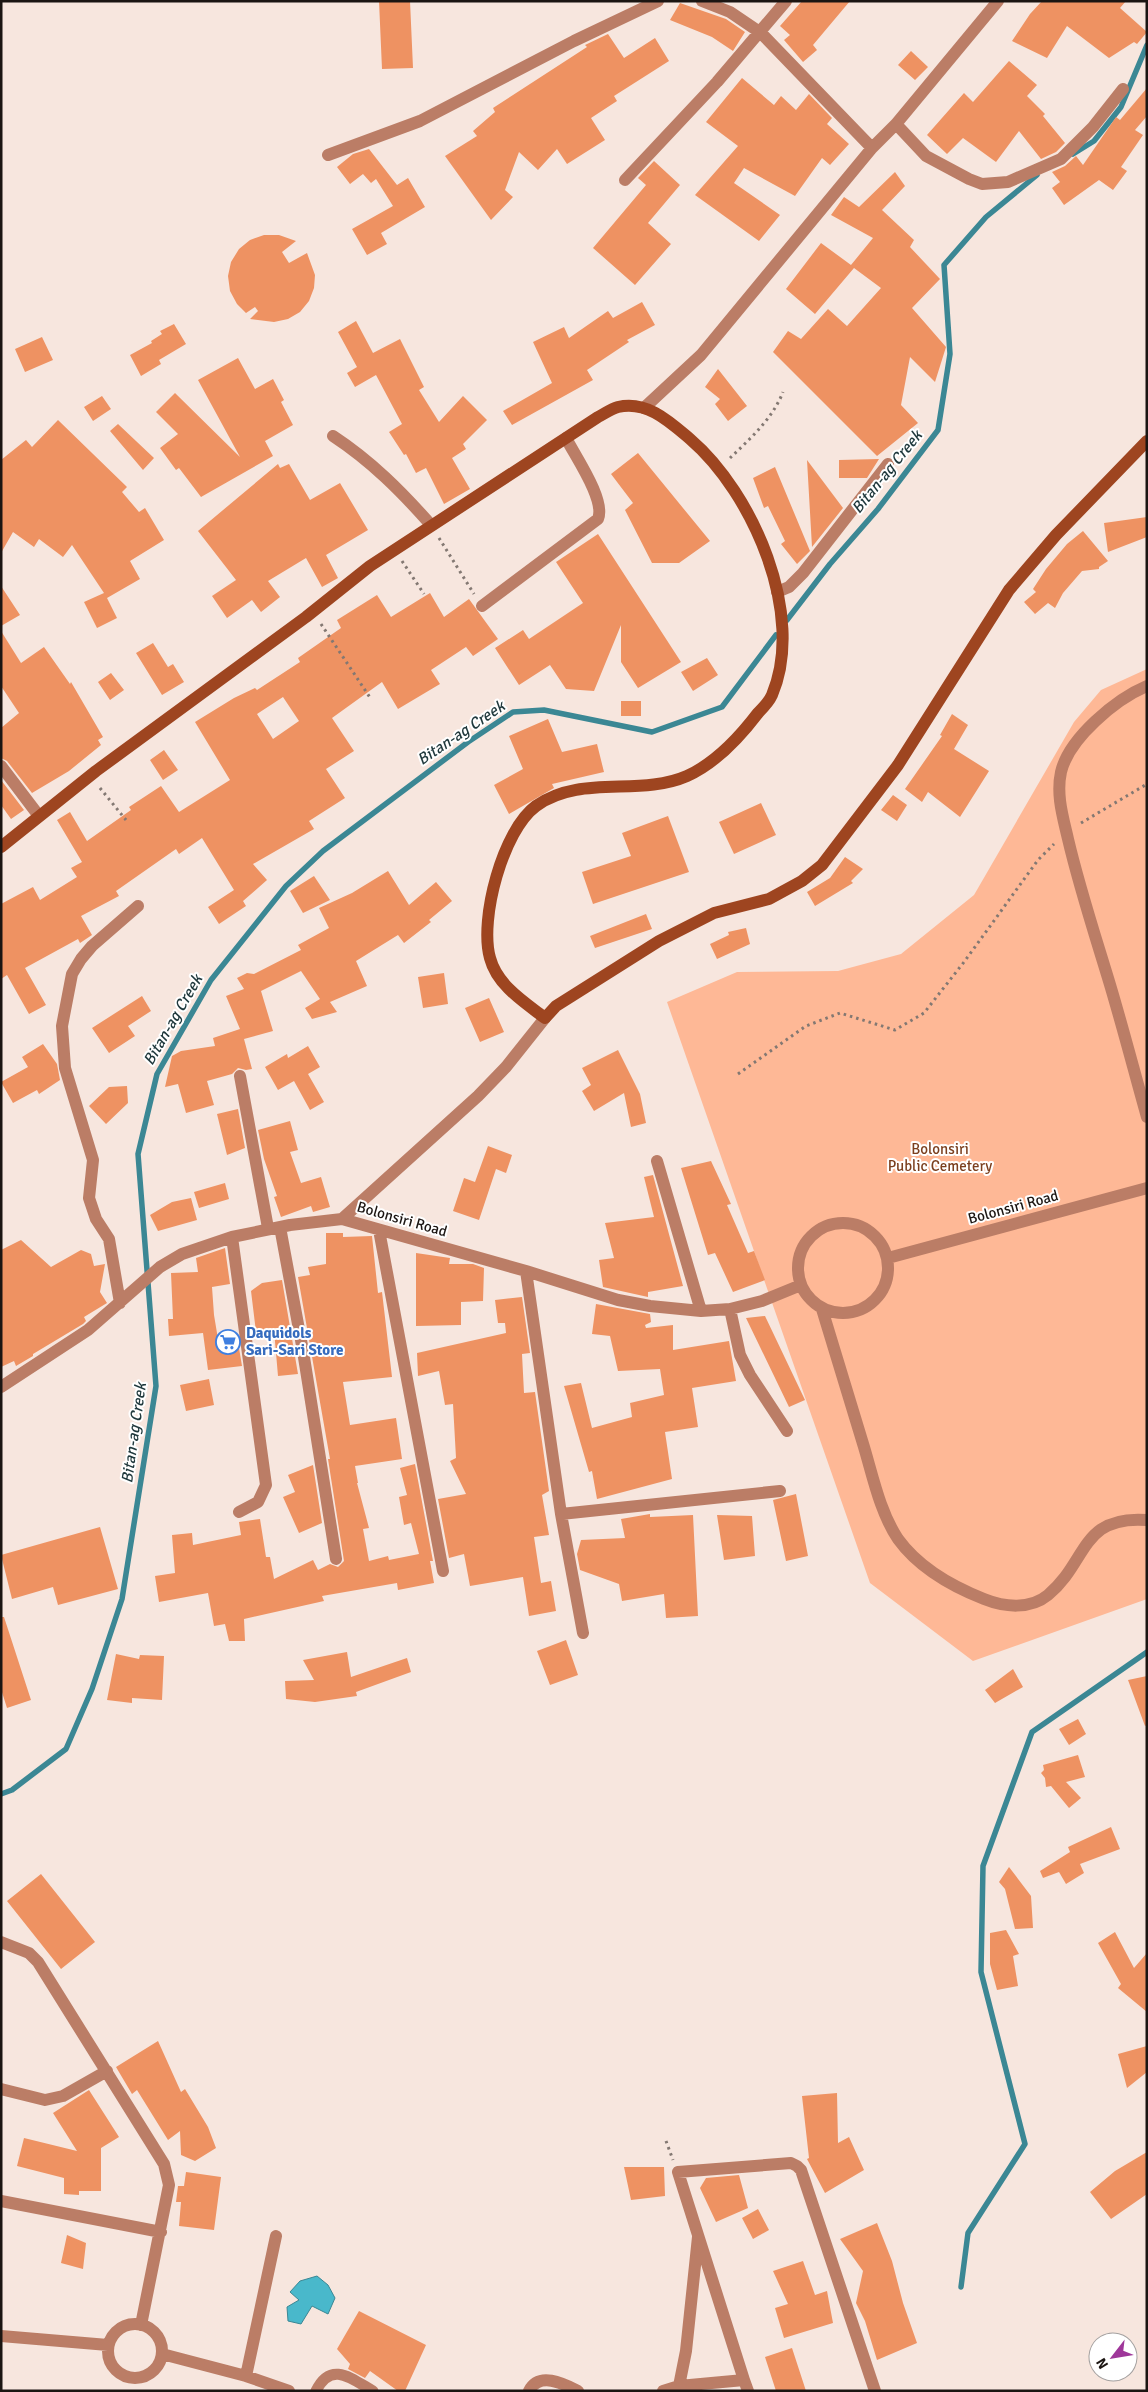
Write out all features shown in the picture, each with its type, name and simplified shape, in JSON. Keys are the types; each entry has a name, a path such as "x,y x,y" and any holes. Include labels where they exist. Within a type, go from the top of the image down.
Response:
{"main road":[{"path":"1,847 90,776 370,566 566,438 618,407 644,408 665,418 706,453 737,495 754,526 777,592 781,615 782,650 772,696 739,738 711,761 688,775 668,782 636,786 591,786 555,797 535,807 519,826 506,850 491,892 488,933 490,958 513,994 545,1018 556,1006 659,941 714,913 769,899 802,881 822,865 898,764 1009,590 1056,535 1147,441"}],"street":[{"path":"328,155 420,121 574,41 658,1"},
{"path":"702,1 730,12 761,32 872,148"},
{"path":"625,180 761,32 786,1"},
{"path":"644,408 701,355 872,148 896,124 998,1"},
{"path":"896,124 926,156 970,179 982,184 1008,182 1061,159 1093,126 1123,89"},
{"path":"333,436 359,453 396,486 431,525"},
{"path":"482,606 598,519 600,506 596,495 566,438"},
{"path":"777,592 789,588 803,572 888,464"},
{"path":"1147,686 1127,694 1102,714 1068,756 1062,769 1059,787 1078,880 1147,1117"},
{"path":"1,766 39,816"},
{"path":"120,1303 109,1239 96,1219 89,1198 93,1160 65,1068 62,1026 72,974 81,959 92,946 138,906"},
{"path":"342,1219 478,1096 506,1067 545,1018"},
{"path":"240,1076 303,1351 336,1559"},
{"path":"657,1161 701,1311"},
{"name":"Bolonsiri Road","path":"888,1258 1147,1188"},
{"name":"Bolonsiri Road","path":"1,1387 88,1330 160,1267 182,1254 232,1236 342,1219 526,1271 618,1300 650,1306 701,1311 730,1309 762,1300 801,1285"},
{"path":"846,1223 865,1228 875,1236 888,1258 889,1271 886,1284 880,1295 860,1311 847,1314 834,1313 822,1309 812,1301 801,1285 798,1265 801,1253 807,1241 816,1232 827,1226 846,1223"},
{"path":"379,1230 444,1571"},
{"path":"232,1236 266,1485 258,1502 239,1512"},
{"path":"526,1271 561,1514 583,1633"},
{"path":"730,1309 740,1355 750,1375 787,1431"},
{"path":"822,1309 880,1502 898,1538 922,1566 960,1590 1000,1605 1028,1605 1048,1595 1066,1574 1087,1541 1106,1526 1126,1518 1147,1520"},
{"path":"561,1514 780,1491"},
{"path":"1,1942 29,1953 38,1962 164,2164 170,2185 141,2325"},
{"path":"1,2090 45,2100 63,2096 107,2071"},
{"path":"662,2391 679,2386 746,2386 678,2172 791,2163 801,2170 875,2391"},
{"path":"1,2201 161,2232"},
{"path":"679,2386 686,2351 698,2232"},
{"path":"246,2376 276,2236"},
{"path":"141,2325 157,2335 162,2348 162,2354 157,2368 131,2385 110,2363 108,2345 118,2330 126,2326 141,2325"},
{"path":"1,2336 108,2345"},
{"path":"162,2354 246,2376 289,2391"},
{"path":"529,2391 531,2386 541,2381 555,2380 578,2391"}],"lane":[{"path":"316,2391 326,2377 334,2373 344,2374 374,2391"}],"path":[{"path":"718,468 765,422 778,404 783,392"},
{"path":"431,525 482,606"},
{"path":"395,550 424,594"},
{"path":"312,611 371,699"},
{"path":"90,776 126,820"},
{"path":"738,1074 806,1026 840,1013 895,1030 924,1013 964,962 1038,860 1067,832 1147,784"}],"green space":[{"name":"Bolonsiri Public Cemetery","path":"1147,669 1147,1599 973,1661 870,1583 667,1002 737,972 838,971 901,954 974,895 1074,722 1101,690"}],"water":[{"path":"317,2276 328,2285 335,2298 328,2314 312,2306 301,2324 288,2321 287,2307 299,2300 290,2292 300,2281"}],"building":[{"path":"379,1 410,1 413,68 382,69"},
{"path":"802,1 850,1 813,45 817,50 803,62 784,40 790,35 780,26"},
{"path":"1042,1 1126,1 1120,8 1147,32 1137,44 1134,42 1109,58 1067,26 1047,58 1012,41 1030,14"},
{"path":"680,3 726,19 745,32 733,51 712,37 670,20"},
{"path":"608,34 624,58 655,38 669,61 614,96 617,101 591,118 605,140 567,164 557,149 538,170 519,152 505,190 513,197 491,220 445,156 477,136 473,131 495,112 493,108 587,47 585,45"},
{"path":"911,51 928,67 915,80 898,65"},
{"path":"1009,61 1037,85 1027,96 1045,114 1043,116 1065,143 1056,152 1041,159 1019,131 996,162 963,138 947,154 927,135 964,93 973,102"},
{"path":"742,78 774,105 781,96 796,110 809,94 832,118 827,124 849,144 830,165 822,158 795,196 744,168 734,183 780,215 759,241 695,195 738,146 706,122"},
{"path":"1147,88 1147,116 1135,130 1143,135 1121,167 1127,171 1113,190 1099,180 1064,205 1052,188 1060,182 1052,172 1065,166 1076,156 1083,165 1116,117 1120,120"},
{"path":"369,149 397,185 408,178 425,207 381,233 387,244 367,255 352,229 393,206 376,179 371,183 363,174 350,184 337,167 353,154"},
{"path":"654,161 680,185 648,223 671,244 635,285 593,248 646,185 638,178"},
{"path":"895,172 905,186 882,210 914,240 910,247 940,279 912,308 946,347 935,382 910,357 901,405 918,423 877,456 773,352 788,331 801,339 828,309 847,326 881,288 854,268 815,314 786,289 821,243 851,265 873,238 831,215 844,197 859,207"},
{"path":"264,235 279,235 296,241 282,252 289,263 307,253 315,275 314,288 309,301 300,312 288,319 274,322 250,319 258,311 255,307 246,313 237,304 230,291 228,276 231,262 239,249 250,240"},
{"path":"642,302 655,325 627,340 629,342 587,370 593,380 512,425 503,411 552,383 533,342 564,327 569,338 608,311 613,318"},
{"path":"356,321 373,353 400,339 424,387 419,390 439,422 463,396 487,420 463,444 466,449 452,458 470,489 444,504 426,468 416,473 406,454 404,455 389,432 402,424 376,375 355,387 347,373 357,367 338,332"},
{"path":"174,324 186,344 159,360 161,364 141,376 130,355 152,343 151,341 162,334 160,331"},
{"path":"42,337 53,360 25,372 15,349"},
{"path":"238,358 255,389 273,379 284,400 281,402 293,425 265,441 273,456 201,497 179,468 176,470 160,448 178,434 156,412 175,393 240,457 198,380"},
{"path":"718,369 747,406 728,421 715,404 720,399 705,387"},
{"path":"102,396 111,409 93,421 84,407"},
{"path":"58,420 127,487 122,492 139,512 145,508 164,540 130,561 140,579 107,598 117,618 97,628 84,602 104,593 72,545 63,557 39,539 34,547 13,532 1,553 1,460 26,440 32,447"},
{"path":"118,424 154,458 143,470 110,431"},
{"path":"638,453 710,541 679,563 652,563 625,510 633,503 611,474"},
{"path":"879,459 867,478 839,478 839,460"},
{"path":"807,460 843,508 812,547"},
{"path":"278,464 280,468 289,464 310,500 340,483 368,530 326,555 338,578 322,587 306,558 268,581 280,597 261,612 252,600 227,618 212,596 236,580 198,531"},
{"path":"775,467 810,551 797,564 781,544 785,541 768,506 764,508 753,478"},
{"path":"1147,517 1147,537 1108,552 1104,523"},
{"path":"1083,531 1108,561 1099,569 1082,571 1063,593 1055,608 1048,603 1035,614 1024,602 1036,592 1033,589 1046,569 1067,544"},
{"path":"598,534 681,662 638,688 621,662 621,625 594,691 566,689 550,665 519,685 495,648 523,630 529,639 583,603 556,562"},
{"path":"1,586 20,615 1,626"},
{"path":"430,593 444,617 469,599 498,639 473,656 466,647 431,670 440,684 398,709 382,682 332,718 354,751 326,769 345,798 309,821 314,829 253,864 267,880 243,901 246,906 219,924 208,907 234,890 202,838 179,854 176,849 116,891 119,896 81,916 92,935 80,943 78,939 25,968 46,1005 29,1014 7,975 1,979 1,904 33,887 40,900 77,877 71,868 82,862 57,820 70,812 87,841 131,810 129,807 161,786 179,812 230,780 195,722 234,698 255,688 257,690 300,662 298,658 341,628 337,620 377,595 391,617","holes":["283,697 299,721 273,739 257,714"]},
{"path":"1,631 21,663 44,647 70,684 71,682 103,737 98,740 101,745 69,771 32,793 7,761 1,758 1,728 19,713 1,686"},
{"path":"153,643 168,667 173,664 184,682 162,695 136,653"},
{"path":"707,658 718,675 693,691 681,672"},
{"path":"111,673 124,690 110,700 98,682"},
{"path":"621,701 641,701 641,716 621,716"},
{"path":"952,714 968,725 954,749 989,771 960,817 928,792 922,802 905,789 942,736 940,735"},
{"path":"548,719 562,752 597,744 604,772 552,784 554,788 509,814 494,785 523,769 509,736"},
{"path":"164,750 178,770 163,780 150,760"},
{"path":"1,780 24,810 11,819 1,805"},
{"path":"893,795 907,805 897,821 881,810"},
{"path":"761,803 776,835 734,854 719,822"},
{"path":"668,816 689,872 593,904 582,872 631,856 622,833"},
{"path":"845,857 863,869 851,881 853,883 815,906 807,892 830,878"},
{"path":"388,871 409,905 436,882 452,901 429,920 431,922 404,943 398,935 356,961 367,986 330,1002 337,1012 312,1019 305,1008 320,999 301,971 261,991 273,1031 244,1039 252,1069 238,1068 232,1074 207,1081 214,1105 186,1113 178,1084 165,1087 172,1056 181,1051 215,1046 213,1038 240,1029 226,996 244,989 237,978 247,973 254,974 301,950 298,945 329,928 319,908 352,893"},
{"path":"314,876 330,900 303,913 290,891"},
{"path":"646,914 652,929 595,948 590,936"},
{"path":"746,928 750,944 717,959 710,944 729,935 728,932"},
{"path":"444,973 448,1004 423,1008 418,977"},
{"path":"142,996 151,1011 128,1026 135,1036 109,1053 92,1028"},
{"path":"489,998 504,1032 480,1042 465,1008"},
{"path":"43,1044 57,1064 60,1080 39,1094 37,1090 13,1103 1,1082 28,1067 22,1057"},
{"path":"308,1046 320,1067 308,1074 324,1102 310,1110 294,1081 278,1090 265,1067 287,1054 288,1058"},
{"path":"618,1050 640,1094 646,1123 631,1127 624,1093 594,1111 582,1091 591,1085 582,1068"},
{"path":"127,1086 128,1103 106,1124 89,1106 109,1087"},
{"path":"238,1109 245,1148 227,1155 217,1114"},
{"path":"290,1121 298,1150 290,1152 301,1183 321,1177 330,1207 313,1212 311,1206 281,1217 274,1197 277,1196 264,1159 258,1130"},
{"path":"488,1146 512,1155 506,1173 496,1169 479,1220 453,1211 464,1178 475,1182"},
{"path":"711,1161 731,1204 727,1205 748,1253 754,1251 765,1280 733,1292 715,1253 708,1255 681,1168"},
{"path":"653,1175 683,1286 648,1292 648,1297 603,1287 599,1260 614,1258 605,1223 654,1217 644,1177"},
{"path":"225,1183 229,1199 199,1208 194,1192"},
{"path":"191,1198 197,1220 158,1231 150,1215 172,1202"},
{"path":"326,1233 343,1233 343,1237 372,1236 378,1293 382,1292 392,1377 343,1382 350,1425 396,1418 402,1459 355,1466 357,1483 369,1528 363,1529 369,1561 388,1556 389,1560 419,1554 411,1523 404,1525 399,1497 407,1495 400,1468 415,1464 433,1561 430,1561 434,1583 398,1590 397,1583 322,1596 324,1601 244,1619 245,1641 229,1641 225,1624 214,1626 208,1593 159,1602 155,1576 175,1573 172,1535 192,1533 193,1545 241,1535 239,1522 260,1519 266,1557 270,1557 274,1579 313,1560 318,1570 330,1564 338,1567 344,1561 328,1459 330,1459 298,1277 310,1275 308,1267 326,1264"},
{"path":"21,1240 51,1267 81,1250 91,1254 94,1266 105,1264 100,1292 107,1303 84,1317 86,1321 83,1324 33,1354 33,1356 16,1366 14,1361 1,1367 1,1250"},
{"path":"225,1248 230,1284 212,1287 214,1315 218,1339 237,1336 242,1366 208,1370 203,1333 169,1336 168,1319 173,1319 171,1273 198,1272 196,1258"},
{"path":"416,1253 450,1258 449,1264 473,1264 484,1268 483,1301 461,1302 461,1325 416,1326"},
{"path":"282,1280 298,1374 278,1376 274,1330 256,1332 251,1291 262,1283"},
{"path":"522,1297 530,1353 522,1354 524,1393 535,1392 549,1491 542,1495 549,1535 534,1537 541,1583 551,1581 556,1611 529,1616 523,1577 470,1586 464,1554 449,1558 438,1499 466,1494 450,1461 456,1458 453,1404 445,1405 439,1371 418,1376 417,1353 506,1333 505,1323 498,1323 495,1300"},
{"path":"596,1304 650,1314 651,1322 645,1325 646,1328 673,1325 673,1350 729,1341 736,1381 692,1388 698,1427 665,1432 672,1479 597,1499 592,1471 589,1472 564,1386 581,1383 592,1428 632,1417 630,1403 664,1395 660,1369 618,1371 610,1336 592,1334"},
{"path":"765,1316 805,1400 789,1407 746,1318"},
{"path":"209,1379 214,1405 186,1411 180,1385"},
{"path":"313,1465 322,1523 299,1533 283,1497 295,1492 288,1475"},
{"path":"796,1494 808,1556 786,1561 773,1500"},
{"path":"650,1514 650,1517 693,1515 698,1616 666,1618 664,1594 622,1601 619,1584 580,1570 577,1554 581,1540 625,1538 621,1519"},
{"path":"717,1515 752,1516 755,1556 724,1560"},
{"path":"100,1527 118,1589 58,1605 53,1587 12,1599 1,1555"},
{"path":"1,1617 4,1617 31,1700 7,1708 1,1689"},
{"path":"566,1640 578,1675 550,1685 537,1651"},
{"path":"347,1652 351,1677 407,1658 411,1672 356,1692 357,1696 315,1702 286,1699 285,1681 314,1680 303,1660"},
{"path":"116,1654 139,1659 140,1655 164,1656 162,1700 132,1698 132,1703 107,1700"},
{"path":"1013,1669 1023,1687 995,1703 985,1690"},
{"path":"1147,1676 1147,1725 1145,1726 1128,1680"},
{"path":"1078,1719 1086,1734 1069,1745 1059,1729"},
{"path":"1078,1755 1085,1777 1066,1782 1081,1798 1069,1808 1051,1786 1046,1787 1045,1778 1041,1773 1044,1770 1043,1765"},
{"path":"1111,1827 1120,1849 1080,1864 1084,1873 1066,1884 1059,1872 1043,1878 1040,1871 1070,1852 1068,1847"},
{"path":"1009,1867 1031,1896 1033,1928 1015,1929 1005,1889 999,1882"},
{"path":"41,1874 95,1942 61,1969 7,1901"},
{"path":"1006,1930 1019,1954 1013,1956 1018,1986 997,1990 990,1964 990,1933"},
{"path":"1115,1932 1134,1968 1147,1953 1147,2012 1118,1988 1121,1984 1098,1943"},
{"path":"158,2041 181,2092 185,2089 208,2127 216,2148 195,2161 181,2155 180,2131 168,2140 137,2090 132,2094 116,2067"},
{"path":"1147,2046 1147,2072 1127,2088 1118,2054"},
{"path":"89,2090 119,2137 101,2148 101,2191 79,2191 79,2195 64,2194 64,2178 17,2166 24,2138 77,2151 53,2113"},
{"path":"837,2093 838,2143 849,2137 864,2170 825,2193 807,2159 809,2158 802,2096"},
{"path":"1147,2152 1147,2194 1111,2219 1090,2192 1115,2171"},
{"path":"624,2167 664,2167 665,2196 631,2200"},
{"path":"186,2172 221,2177 214,2230 179,2226 181,2202 176,2202 178,2186 184,2186"},
{"path":"739,2175 748,2208 716,2222 700,2188 706,2178"},
{"path":"758,2209 769,2230 753,2239 742,2218"},
{"path":"877,2223 892,2261 903,2303 917,2343 877,2360 865,2321 856,2303 863,2271 840,2239"},
{"path":"67,2235 86,2243 83,2269 61,2263"},
{"path":"803,2261 815,2295 827,2291 833,2323 784,2338 775,2308 788,2304 773,2271"},
{"path":"359,2311 426,2345 405,2391 398,2391 370,2371 365,2378 348,2369 350,2364 337,2349"},
{"path":"792,2348 806,2391 776,2391 765,2357"}],"waterway":[{"name":"Bitan-ag Creek","path":"1073,154 1094,141 1121,107 1147,45"},
{"name":"Bitan-ag Creek","path":"787,620 830,564 878,509 938,430 950,354 944,265 986,217 1037,175"},
{"name":"Bitan-ag Creek","path":"1,1794 12,1790 66,1749 92,1689 122,1599 156,1386 138,1154 157,1074 211,980 286,886 323,851 468,742 513,712 544,710 652,732 722,707 776,635"},
{"path":"961,2287 968,2233 1025,2144 981,1972 983,1866 1032,1732 1147,1652"}],"place":[{"name":"Daquidols Sari-Sari Store","path":"228,1342"}]}
